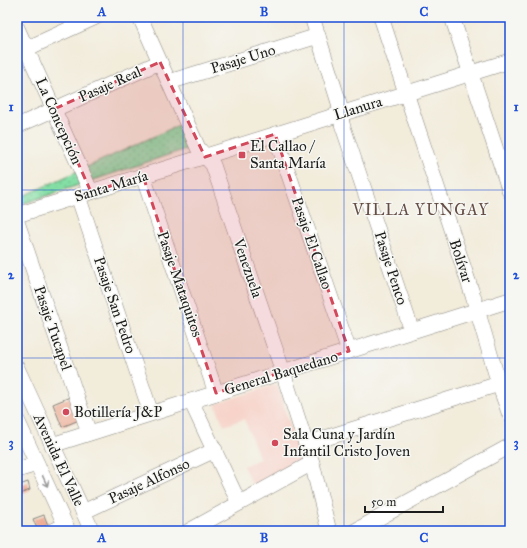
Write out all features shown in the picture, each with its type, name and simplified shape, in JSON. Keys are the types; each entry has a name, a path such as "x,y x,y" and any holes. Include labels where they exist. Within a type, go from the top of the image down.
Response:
{"street":[{"path":"22,51 96,17"},
{"name":"Venezuela","path":"140,17 198,148 213,166 306,444 329,531"},
{"name":"Pasaje Penco","path":"312,17 339,103 342,124 412,331"},
{"name":"Bolívar","path":"381,17 473,296 476,311 510,415"},
{"path":"452,17 510,192"},
{"name":"La Concepción","path":"17,28 22,51 54,109 85,194"},
{"name":"Pasaje Uno","path":"169,82 318,36"},
{"name":"Llanura","path":"205,156 510,61"},
{"name":"Pasaje Real","path":"17,126 160,62"},
{"name":"Pasaje El Callao","path":"275,134 349,351"},
{"name":"Santa María","path":"17,215 205,156"},
{"name":"Pasaje Mataquitos","path":"143,176 216,393"},
{"name":"Pasaje San Pedro","path":"85,194 152,413"},
{"name":"Pasaje Tucapel","path":"17,222 89,433"},
{"name":"General Baquedano","path":"52,444 510,300"},
{"name":"Avenida El Valle","path":"17,368 92,531"},
{"path":"306,444 499,384"},
{"path":"191,401 239,503"},
{"name":"Avenida El Valle","path":"17,420 67,529"},
{"path":"355,531 510,446"},
{"name":"Pasaje Alfonso","path":"83,512 214,450"},
{"path":"189,531 312,463"},
{"path":"17,470 37,464"},
{"path":"51,531 67,529"}],"highlighted area":[{"path":"160,62 205,157 275,134 349,351 216,393 143,176 91,192 54,109"}],"shaded area":[{"name":"Sala Cuna y Jardín Infantil Cristo Joven","path":"277,384 302,463 255,489 243,466 260,459 244,419 224,426 215,404"}],"green space":[{"path":"181,124 192,147 22,204 19,198"}],"building":[{"name":"Botillería J&P","path":"70,397 79,420 62,427 53,404"},
{"path":"28,482 30,490 17,495 17,486"},
{"path":"44,515 49,528 38,531 33,519"}],"place":[{"name":"El Callao / Santa María","path":"242,155"},
{"name":"Botillería J&P","path":"66,412"},
{"name":"Sala Cuna y Jardín Infantil Cristo Joven","path":"275,443"}],"district":[{"name":"VILLA YUNGAY","path":"421,209"}]}
